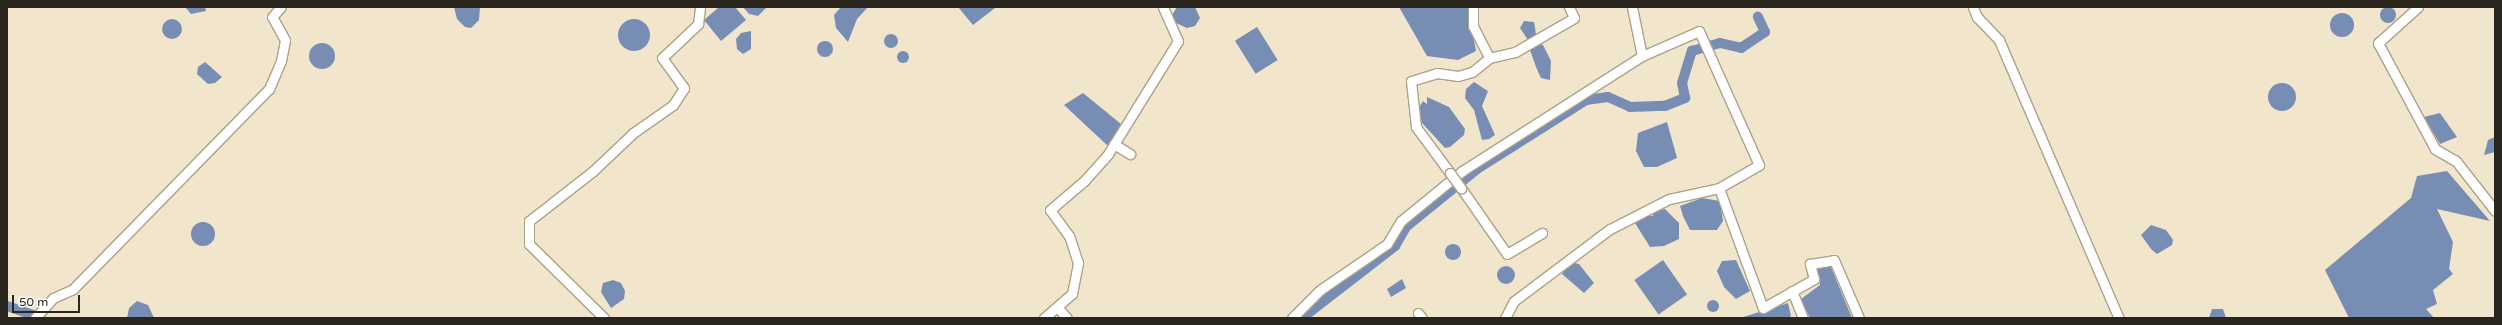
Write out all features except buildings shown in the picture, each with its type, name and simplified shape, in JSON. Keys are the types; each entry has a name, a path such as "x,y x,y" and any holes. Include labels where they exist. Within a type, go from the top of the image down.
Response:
{"street":[{"path":"604,318 529,244 529,221 593,171 633,133 673,104 684,88 662,58 698,24 700,7"},
{"path":"1044,318 1058,308 1072,294 1078,264 1069,236 1050,210 1084,181 1114,144 1178,41 1162,7"},
{"path":"1473,7 1473,26 1490,58"},
{"path":"1542,233 1507,254 1450,172 1416,127 1411,81 1437,73 1458,76 1472,72 1490,58 1515,52 1574,18 1569,7"},
{"path":"1632,7 1642,56"},
{"path":"1973,7 1977,17 1999,40 2119,318"},
{"path":"2418,7 2378,43 2435,149 2456,160 2495,211"},
{"path":"36,315 53,298 73,289 269,89 281,61 285,40 272,17 279,8"},
{"path":"1292,318 1320,290 1387,244 1401,222 1462,171 1642,56 1699,31 1759,165 1719,188 1670,199 1610,229 1514,301 1505,318"},
{"path":"1114,144 1130,154"},
{"path":"1719,188 1763,308 1814,279 1810,264 1834,260 1859,318"},
{"path":"1792,291 1802,318"},
{"path":"1058,308 1067,318"}],"water":[{"path":"185,7 205,7 206,11 191,14"},
{"path":"454,7 480,7 479,20 471,28 465,27 457,19"},
{"path":"719,7 735,7 746,20 721,41 704,20"},
{"path":"743,7 767,7 758,16 749,14"},
{"path":"841,7 868,7 857,19 848,42 836,28 834,15"},
{"path":"958,7 994,7 995,8 973,25"},
{"path":"1177,7 1195,7 1200,18 1195,26 1187,28 1174,22 1172,15"},
{"path":"1399,7 1468,7 1476,51 1458,60 1427,56"},
{"path":"2388,7 2394,9 2396,15 2394,21 2388,23 2382,21 2380,15 2382,9"},
{"path":"2342,13 2351,16 2354,25 2351,34 2342,37 2333,34 2330,25 2333,16"},
{"path":"172,19 179,22 182,29 179,36 172,39 165,36 162,29 165,22"},
{"path":"631,19 637,19 647,26 650,35 649,41 643,48 637,51 631,51 621,44 618,38 618,32 625,22"},
{"path":"1524,21 1534,22 1536,35 1528,40 1520,28"},
{"path":"1257,27 1278,60 1256,74 1235,41"},
{"path":"751,31 751,49 743,54 737,49 736,39 741,33"},
{"path":"888,34 894,34 898,38 898,44 894,48 888,48 884,44 884,38"},
{"path":"825,41 831,43 833,49 831,55 825,57 819,55 817,49 819,43"},
{"path":"322,43 331,47 335,56 331,65 322,69 313,65 309,56 313,47"},
{"path":"1537,43 1543,45 1551,61 1550,80 1541,78 1530,50"},
{"path":"905,51 908,52 908,62 901,63 898,62 897,55 898,52"},
{"path":"205,62 222,77 215,83 208,84 197,74 198,67"},
{"path":"1474,82 1488,91 1482,106 1495,135 1489,139 1482,140 1474,110 1465,98 1466,89"},
{"path":"2282,83 2292,87 2296,97 2292,107 2282,111 2272,107 2268,97 2272,87"},
{"path":"1083,93 1121,124 1108,146 1064,105"},
{"path":"1427,97 1449,107 1465,129 1464,135 1450,147 1445,148 1422,123 1417,111 1423,101 1427,104"},
{"path":"2440,113 2457,137 2440,144 2424,117"},
{"path":"1667,122 1677,158 1657,167 1644,167 1636,151 1638,133"},
{"path":"2495,137 2495,152 2484,155 2488,140"},
{"path":"2447,171 2490,221 2437,209 2453,242 2449,269 2453,274 2433,290 2437,304 2426,309 2434,318 2349,318 2325,270 2411,198 2417,176"},
{"path":"1702,198 1720,201 1723,221 1717,230 1690,230 1683,216 1680,206"},
{"path":"1665,209 1679,223 1679,239 1664,246 1650,247 1635,223 1645,214 1653,216 1653,211"},
{"path":"203,222 212,225 215,234 212,243 203,246 194,243 191,234 194,225"},
{"path":"2151,225 2166,230 2173,240 2172,245 2157,254 2151,249 2141,235"},
{"path":"1453,244 1459,246 1461,252 1459,258 1453,260 1447,258 1445,252 1447,246"},
{"path":"1663,260 1687,294 1658,314 1634,280"},
{"path":"1736,260 1750,291 1736,299 1724,287 1717,271 1722,261"},
{"path":"1571,262 1579,264 1594,283 1584,293 1562,274"},
{"path":"1830,265 1852,318 1810,318 1801,299 1820,285 1817,269"},
{"path":"1506,266 1510,267 1514,271 1514,279 1510,283 1506,284 1502,283 1498,279 1497,275 1498,271 1502,267"},
{"path":"1402,279 1406,288 1391,297 1387,289"},
{"path":"613,280 621,283 625,291 624,299 611,308 601,292 603,283"},
{"path":"1711,300 1715,300 1719,306 1715,312 1711,312 1707,308 1707,304"},
{"path":"137,301 148,305 154,318 127,318 129,308"},
{"path":"1788,303 1791,316 1788,318 1740,318"},
{"path":"2212,309 2223,309 2226,318 2209,318"}],"waterway":[{"path":"1302,318 1395,246 1406,227 1477,169 1586,100 1608,97 1630,107 1665,106 1685,98 1682,83 1692,51 1720,43 1741,48 1765,32 1758,17"},
{"path":"7,306 41,318"}]}
